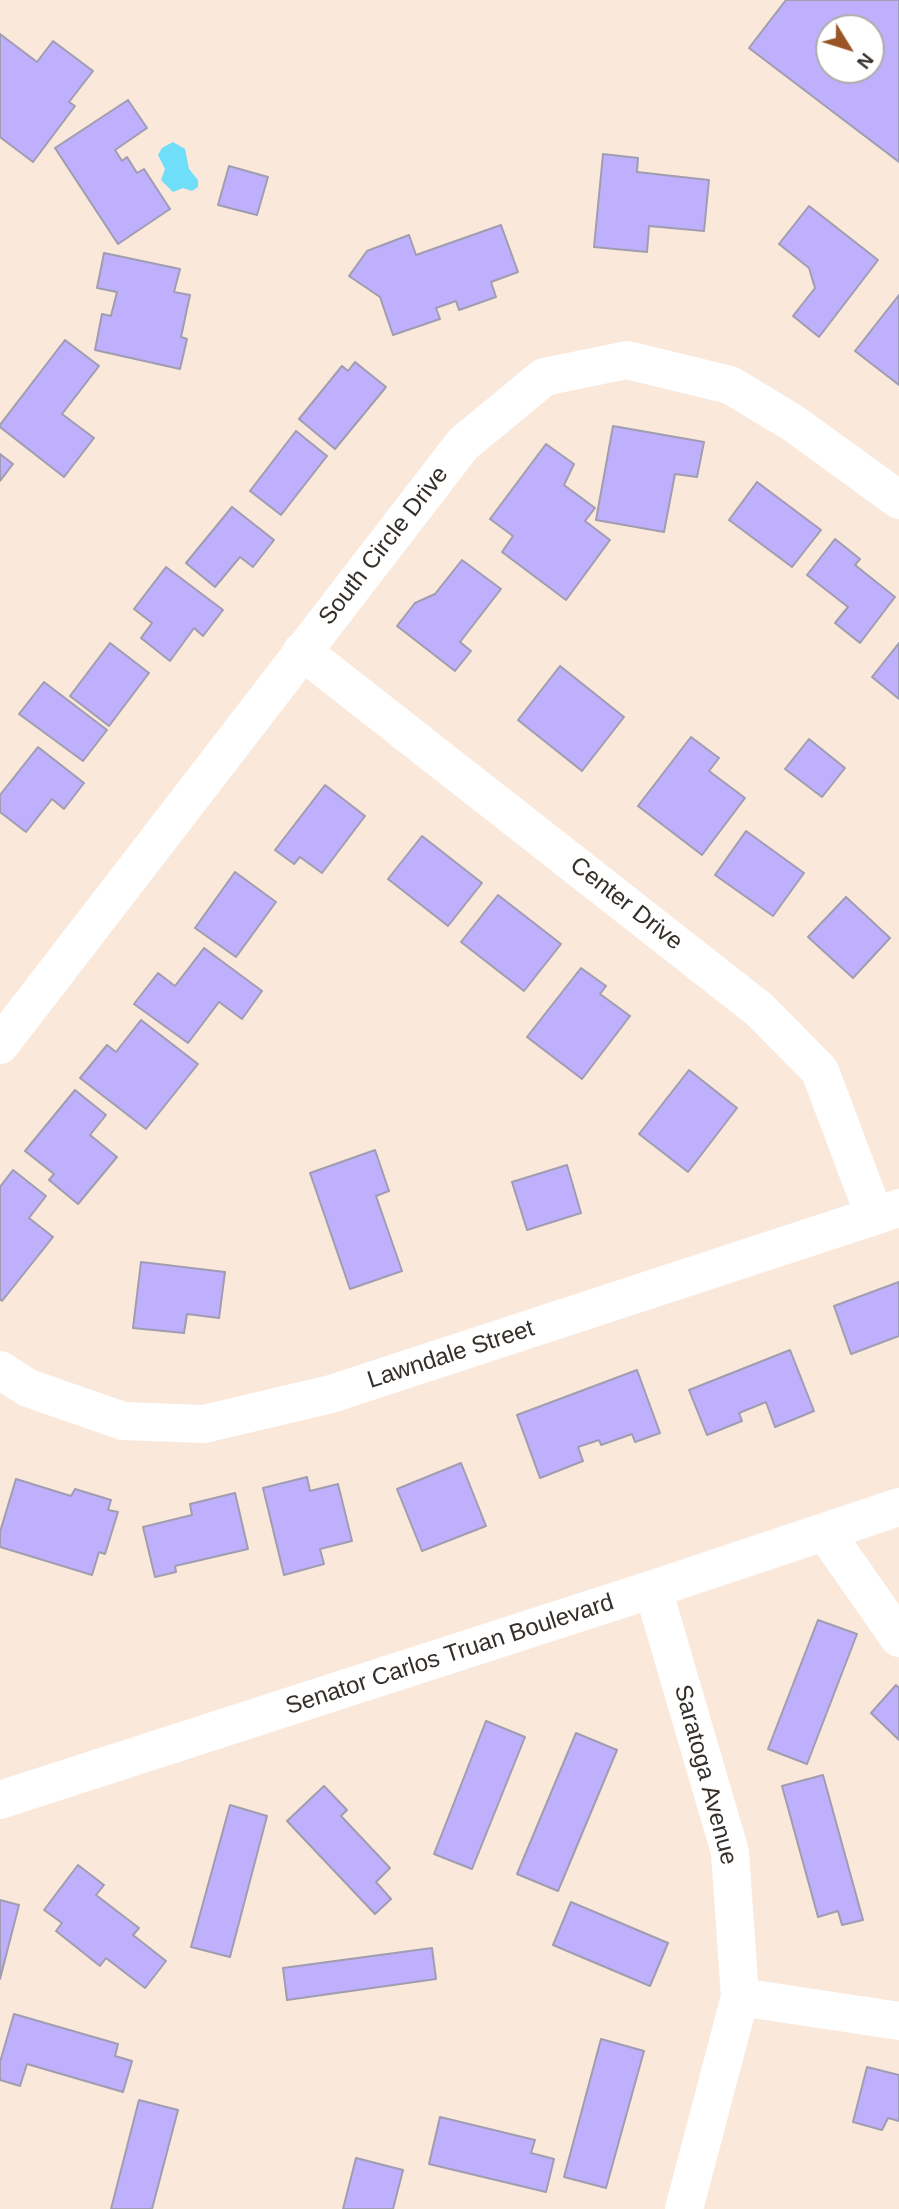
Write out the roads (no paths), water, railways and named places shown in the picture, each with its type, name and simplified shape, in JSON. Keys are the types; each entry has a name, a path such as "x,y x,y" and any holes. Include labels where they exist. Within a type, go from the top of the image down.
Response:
{"street":[{"name":"South Circle Drive","path":"0,1045 463,444 544,377 627,360 730,385 793,423 899,500"},
{"name":"Center Drive","path":"302,651 761,1010 820,1071 886,1212"},
{"name":"Lawndale Street","path":"0,1370 28,1388 123,1421 204,1424 331,1394 886,1212"},
{"name":"Senator Carlos Truan Boulevard","path":"0,1800 899,1507"},
{"path":"825,1532 899,1638"},
{"name":"Saratoga Avenue","path":"653,1589 730,1852 740,1997 684,2209"},
{"path":"740,1997 899,2021"}],"water":[{"path":"173,142 185,149 189,169 198,180 198,187 192,191 183,188 173,192 161,180 165,169 158,155 162,148"}]}
